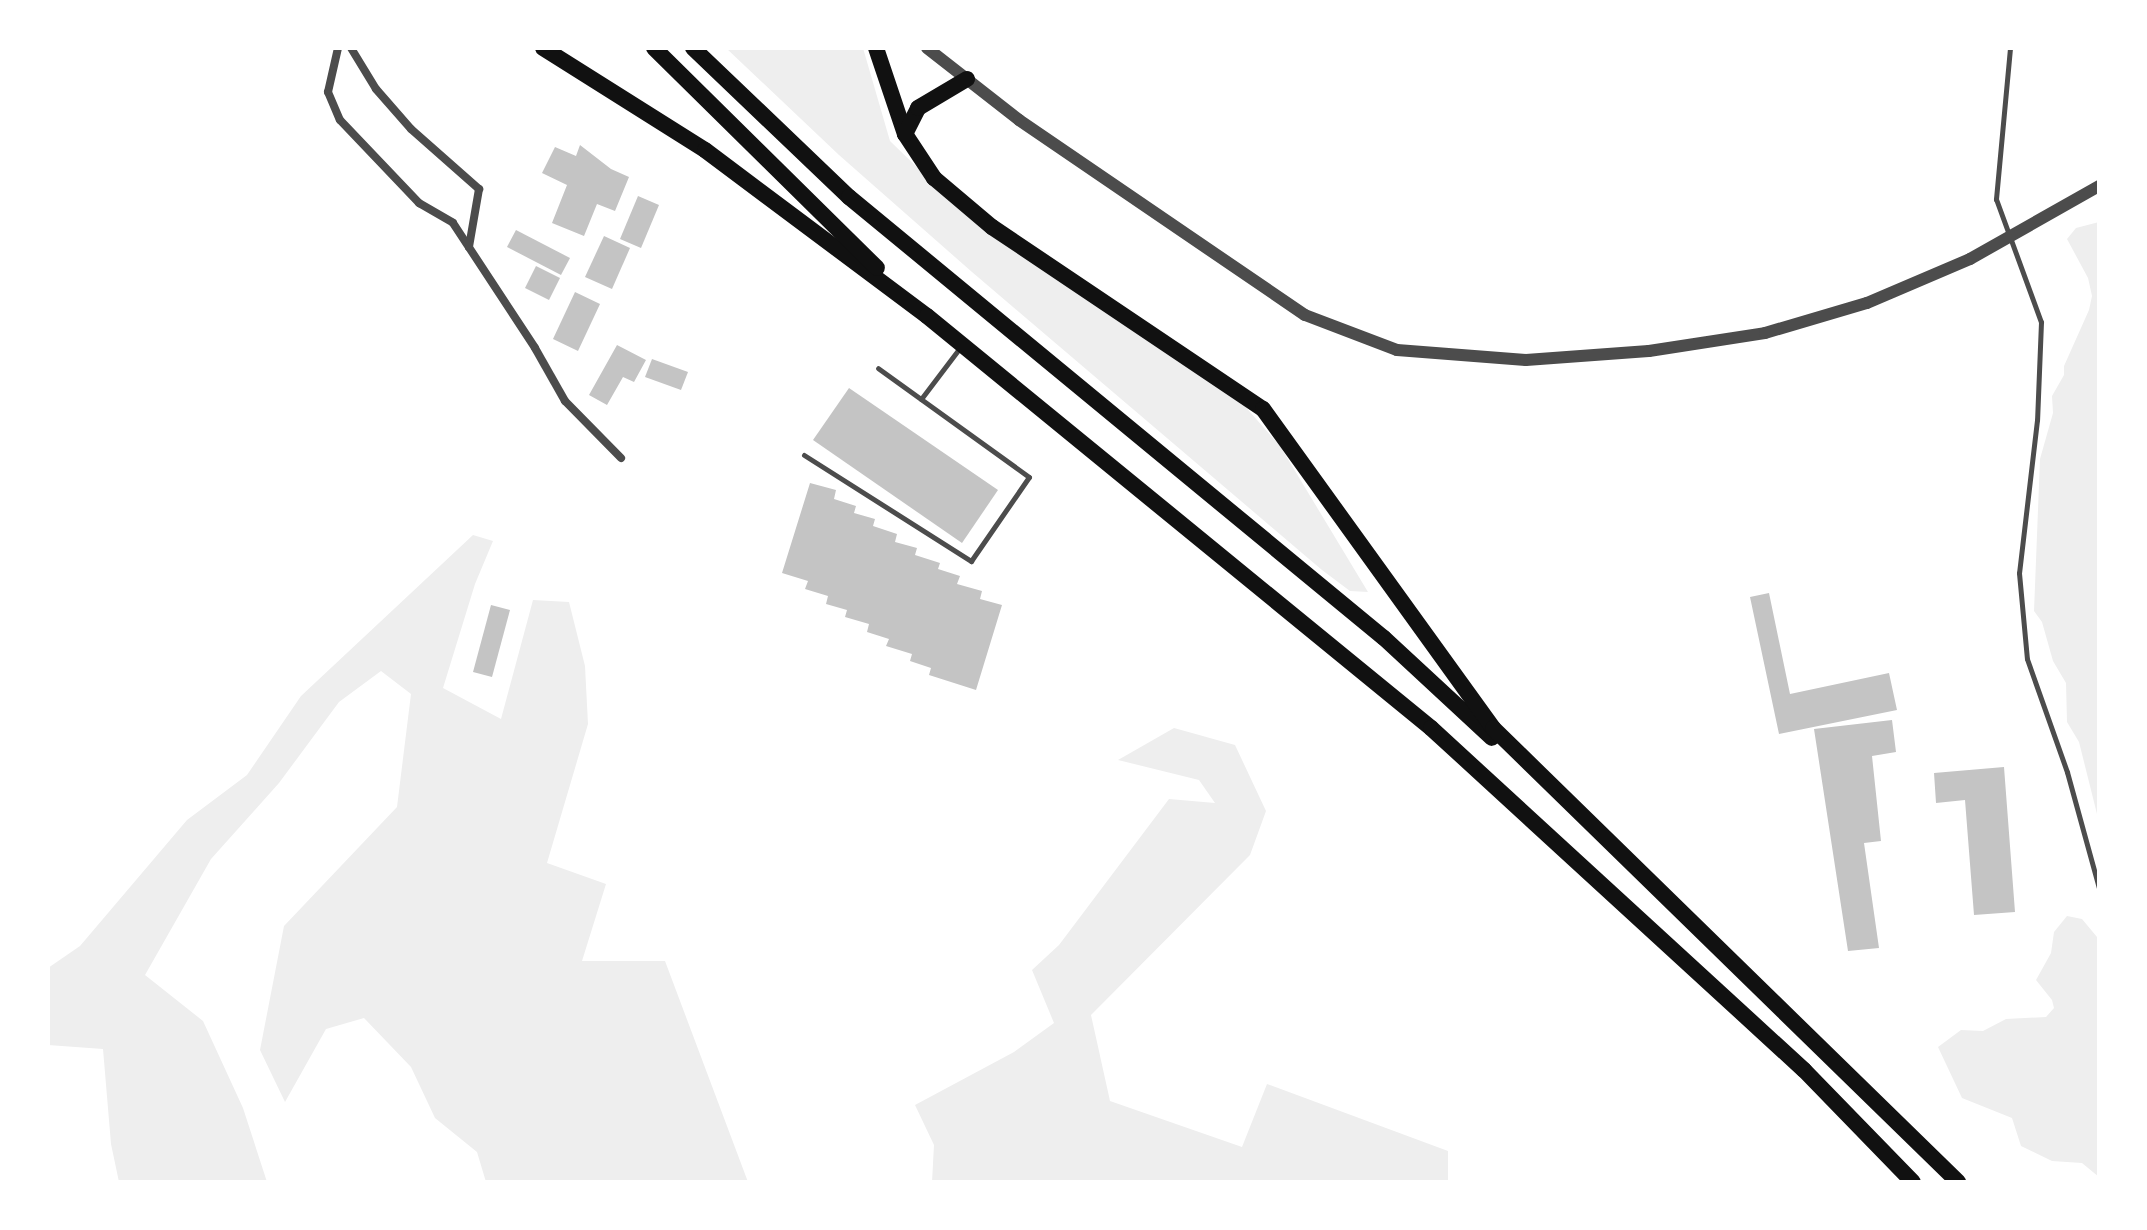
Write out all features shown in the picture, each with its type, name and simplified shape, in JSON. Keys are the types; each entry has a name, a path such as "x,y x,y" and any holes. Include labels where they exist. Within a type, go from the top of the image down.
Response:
{"highway":[{"path":"543,48 705,150 927,316 1431,728 1804,1070 1913,1182"},
{"path":"654,48 927,316"},
{"path":"693,48 849,197 1384,638 1704,935"},
{"path":"876,48 905,134 934,178 992,227 1263,409 1493,728 1958,1182"},
{"path":"905,134 918,108 967,79"}],"street":[{"path":"338,48 328,92 340,120 419,203 453,223 535,348 565,401 621,458"},
{"path":"351,48 376,89 411,129 479,189 469,247"},
{"path":"927,48 1019,120 1305,315 1397,350 1526,360 1649,351 1765,333 1867,303 2008,240 2099,186"}],"lane":[{"path":"2010,48 1996,199 2008,240 2041,322 2037,420 2019,573 2027,659 2067,772 2099,888"},
{"path":"921,399 962,344"},
{"path":"804,455 971,561 1029,477 878,368"}],"shaded area":[{"path":"726,48 863,48 890,141 923,173 1243,404 1280,446 1368,592 1350,591 1322,570 972,272 839,155"},
{"path":"2099,222 2099,822 2079,742 2067,722 2066,683 2053,661 2042,622 2034,611 2040,459 2053,413 2052,396 2064,375 2064,366 2089,310 2092,296 2088,278 2067,239 2076,228"},
{"path":"473,535 493,541 475,584 443,688 501,719 533,600 569,602 585,666 588,724 547,863 606,884 582,961 665,961 748,1182 486,1182 477,1152 435,1118 411,1067 364,1018 326,1029 285,1102 260,1050 284,926 397,807 411,694 381,671 339,702 279,783 211,859 145,975 203,1021 243,1108 267,1182 119,1182 111,1144 103,1049 48,1045 48,968 80,946 187,820 247,775 301,696"},
{"path":"1174,728 1235,745 1266,811 1250,855 1091,1015 1110,1101 1242,1147 1267,1084 1448,1151 1448,1182 932,1182 934,1145 915,1105 1014,1052 1054,1023 1032,970 1059,945 1169,799 1215,803 1199,780 1118,760"},
{"path":"2067,916 2082,919 2097,937 2099,1177 2082,1163 2052,1161 2021,1146 2012,1118 1962,1098 1938,1047 1961,1030 1983,1031 2006,1019 2046,1017 2054,1008 2052,1000 2036,980 2051,953 2054,932"}],"building":[{"path":"580,145 611,169 629,177 615,211 597,204 584,236 552,223 567,185 542,173 555,147 576,156"},
{"path":"638,196 659,205 641,248 620,239"},
{"path":"516,230 570,258 561,275 507,247"},
{"path":"604,236 630,248 612,289 585,277"},
{"path":"536,266 560,278 549,300 525,288"},
{"path":"575,292 600,304 578,351 553,339"},
{"path":"617,345 646,360 634,382 623,377 607,405 589,395"},
{"path":"652,359 688,372 681,390 645,377"},
{"path":"849,388 998,490 962,543 813,440"},
{"path":"810,483 836,490 834,499 856,506 854,513 875,519 873,526 897,534 895,542 917,548 915,555 940,563 938,569 960,576 957,584 982,591 980,599 1002,605 976,690 929,675 931,668 910,661 912,654 886,646 889,639 867,632 869,624 845,617 847,610 826,604 828,596 805,589 808,581 782,573"},
{"path":"1769,593 1790,694 1889,673 1897,710 1779,734 1750,597"},
{"path":"491,605 510,610 492,677 473,672"},
{"path":"1892,720 1896,752 1872,756 1881,841 1864,843 1879,948 1848,951 1814,729"},
{"path":"2004,767 2015,912 1974,915 1965,800 1936,803 1934,773"}]}
